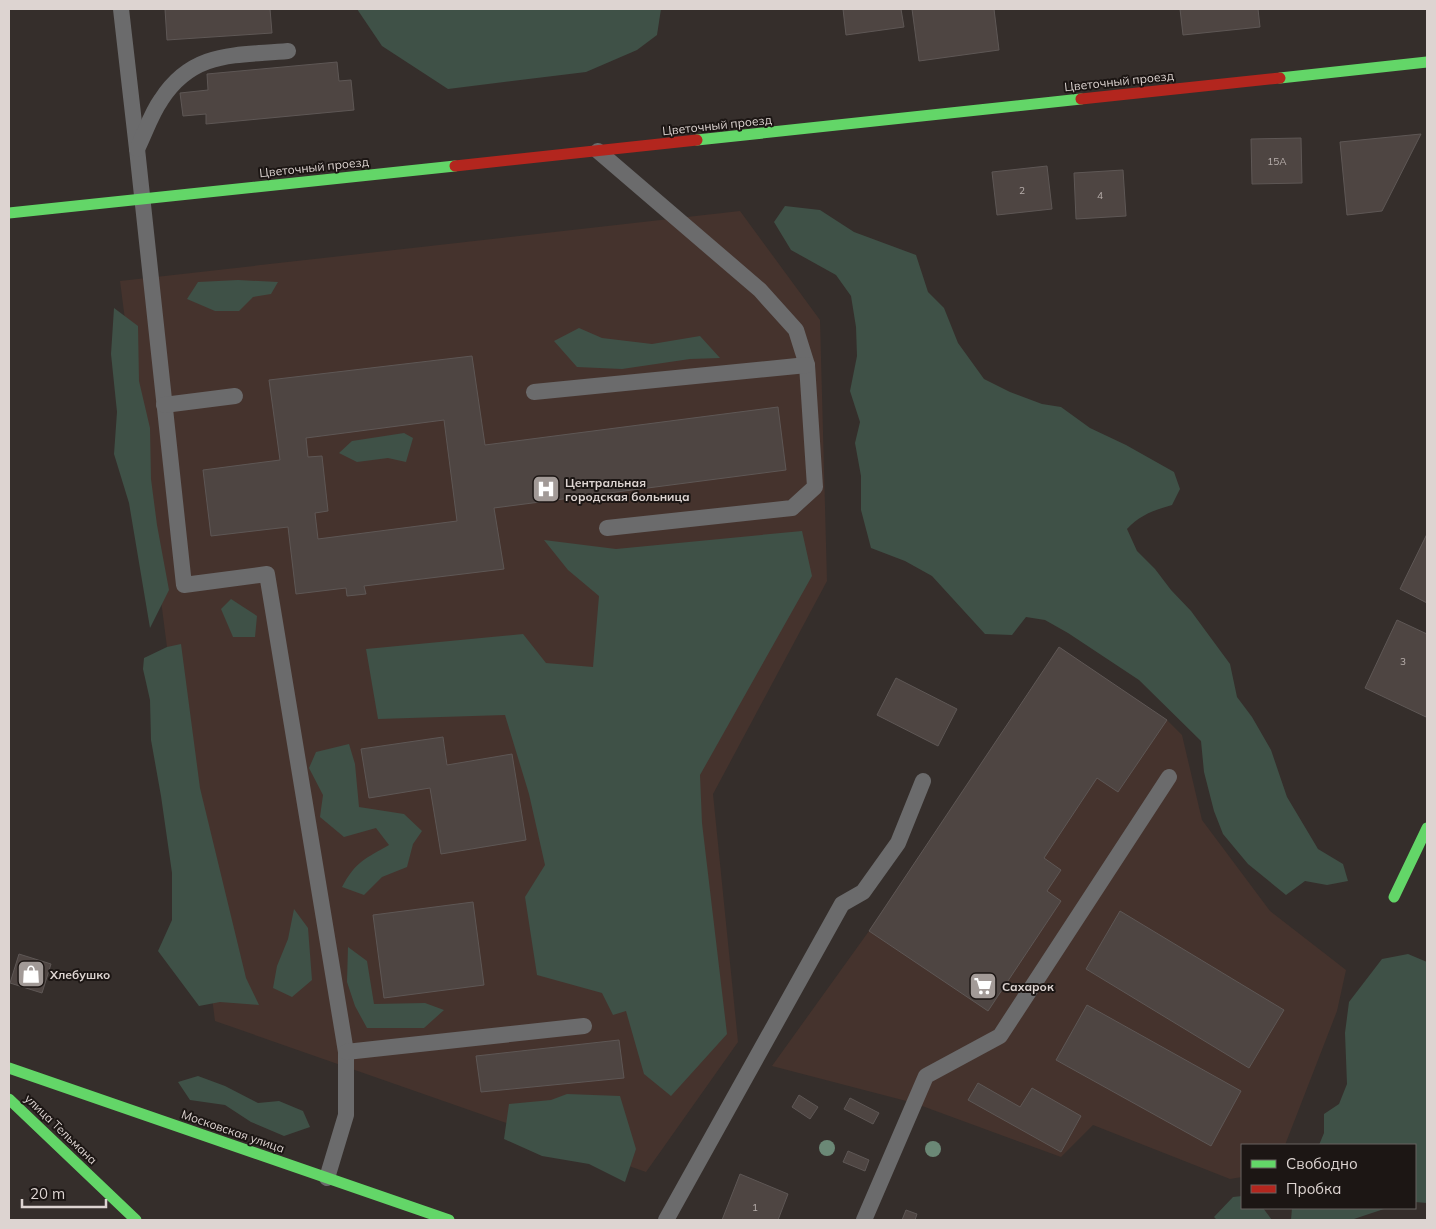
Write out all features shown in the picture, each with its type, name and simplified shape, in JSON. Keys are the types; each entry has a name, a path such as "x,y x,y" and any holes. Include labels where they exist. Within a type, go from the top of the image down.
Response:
{"street":[{"name":"Цветочный проезд","path":"9,213 598,152 1427,62"},
{"path":"1394,897 1427,828"},
{"name":"Московская улица","path":"9,1068 449,1220"},
{"name":"улица Тельмана","path":"9,1099 136,1220"}],"lane":[{"path":"121,9 184,585 267,574 346,1052 346,1115 327,1178"},
{"path":"137,149 160,101 173,83 185,72 201,62 223,57 288,51"},
{"path":"598,152 760,290 796,330 808,365 815,486 792,508 607,528"},
{"path":"534,392 808,365"},
{"path":"164,405 235,396"},
{"path":"864,1220 926,1076 1000,1036 1169,778"},
{"path":"666,1220 842,904 863,892 898,843 923,781"},
{"path":"346,1052 584,1026"}],"shaded area":[{"path":"740,211 820,320 827,581 713,794 738,1042 646,1172 215,1021 120,281"},
{"path":"1059,647 1167,720 1182,735 1202,820 1270,911 1346,970 1337,1011 1285,1144 1241,1144 1241,1177 1230,1179 1093,1125 1061,1157 914,1103 772,1066 869,931"}],"green space":[{"path":"357,9 661,9 657,35 637,50 586,72 448,89 382,46"},
{"path":"785,206 820,210 854,232 916,255 928,292 944,308 958,343 984,379 1010,392 1042,404 1061,407 1090,428 1126,445 1174,472 1180,489 1172,505 1148,514 1137,520 1127,529 1137,551 1191,611 1230,664 1237,697 1252,717 1271,750 1287,797 1318,849 1343,864 1348,881 1327,885 1305,881 1286,895 1248,864 1223,834 1214,811 1204,772 1201,741 1139,680 1045,620 1026,617 1012,635 985,634 932,576 905,561 871,548 861,510 861,476 855,443 860,422 850,391 857,356 856,327 851,296 836,275 791,250 774,222"},
{"path":"238,280 278,282 271,294 253,297 239,311 215,311 187,299 198,282"},
{"path":"114,308 138,326 139,381 150,428 151,479 169,590 150,628 129,503 114,454 117,412 111,354"},
{"path":"579,328 602,338 652,344 700,336 720,358 690,359 622,369 577,367 554,341"},
{"path":"404,433 413,438 406,462 388,458 357,462 339,453 352,441"},
{"path":"802,531 812,576 700,775 702,823 727,1034 671,1096 644,1074 626,1011 613,1015 602,993 537,975 525,897 545,865 529,794 505,715 378,719 366,649 523,634 546,663 593,667 599,596 568,570 544,540 616,549"},
{"path":"231,599 257,616 255,637 233,637 221,609"},
{"path":"181,644 200,788 246,978 259,1005 220,1002 199,1006 158,951 172,920 172,873 151,740 150,700 143,669 144,658 167,647"},
{"path":"349,744 355,764 359,807 404,814 422,831 413,844 407,867 382,877 364,895 342,887 357,866 389,845 376,828 344,837 320,817 323,795 309,768 316,752"},
{"path":"294,909 308,928 312,980 292,997 273,988 277,966 288,939"},
{"path":"348,947 367,961 374,1004 425,1003 444,1010 424,1028 367,1028 355,1006 347,982"},
{"path":"1408,954 1427,962 1427,1203 1416,1202 1416,1144 1319,1144 1324,1133 1324,1114 1339,1104 1347,1084 1345,1033 1349,1002 1382,959"},
{"path":"198,1076 225,1086 258,1103 279,1101 303,1111 310,1127 284,1136 251,1122 225,1105 190,1100 178,1082"},
{"path":"567,1094 620,1096 636,1149 625,1182 589,1164 542,1156 504,1139 509,1104 551,1100"},
{"path":"1241,1196 1241,1209 1264,1209 1272,1220 1217,1220 1214,1217 1233,1197"},
{"path":"1292,1209 1384,1209 1354,1219 1291,1220"}],"building":[{"path":"165,9 270,9 272,33 167,40"},
{"path":"843,9 901,9 904,27 846,35"},
{"path":"912,9 994,9 999,50 919,61"},
{"path":"1180,9 1258,9 1260,27 1183,35"},
{"path":"337,62 339,81 351,80 354,110 206,124 206,114 183,116 180,93 208,90 207,74"},
{"path":"1421,134 1382,211 1347,215 1340,142"},
{"path":"1301,138 1302,183 1252,184 1251,139"},
{"path":"1047,166 1052,209 997,215 992,172"},
{"path":"1123,170 1126,216 1076,219 1074,173"},
{"name":"Центральная городская больница","path":"472,356 485,445 778,407 786,470 494,508 504,569 364,586 366,594 347,596 346,588 296,594 288,527 211,536 203,470 280,460 269,380","holes":["444,420 457,521 318,539 315,513 328,511 322,456 308,457 306,438"]},
{"path":"1427,534 1427,603 1400,589"},
{"path":"1397,620 1427,634 1426,717 1365,688"},
{"path":"1059,647 1167,720 1118,792 1097,778 1044,858 1061,870 1047,891 1061,901 988,1011 869,931"},
{"path":"896,678 957,709 938,746 877,715"},
{"path":"443,737 447,765 512,754 526,840 441,854 430,788 369,798 361,749"},
{"path":"473,902 484,985 384,998 373,915"},
{"path":"1120,911 1284,1010 1249,1068 1086,969"},
{"name":"Хлебушко","path":"19,954 51,964 42,993 10,983"},
{"path":"1087,1005 1241,1091 1211,1146 1056,1060"},
{"path":"619,1040 624,1078 481,1092 476,1056"},
{"path":"978,1083 1020,1107 1032,1088 1081,1116 1061,1152 968,1100"},
{"path":"799,1095 818,1107 810,1119 792,1107"},
{"path":"850,1098 879,1113 873,1124 844,1109"},
{"path":"848,1151 869,1160 865,1171 843,1162"},
{"path":"740,1174 788,1194 778,1220 722,1220"},
{"path":"906,1210 917,1214 915,1220 902,1220"}],"traffic: fast":[{"path":"1280,78 1427,62"},
{"path":"697,140 1081,99"},
{"path":"9,213 455,166"},
{"path":"1394,897 1427,828"},
{"path":"9,1068 449,1220"},
{"path":"9,1099 136,1220"}],"traffic: jam":[{"path":"1081,99 1280,78"},
{"path":"455,166 697,140"}],"place":[{"name":"Центральная городская больница","path":"546,489"},
{"name":"Хлебушко","path":"31,974"},
{"name":"Сахарок","path":"983,986"}]}
